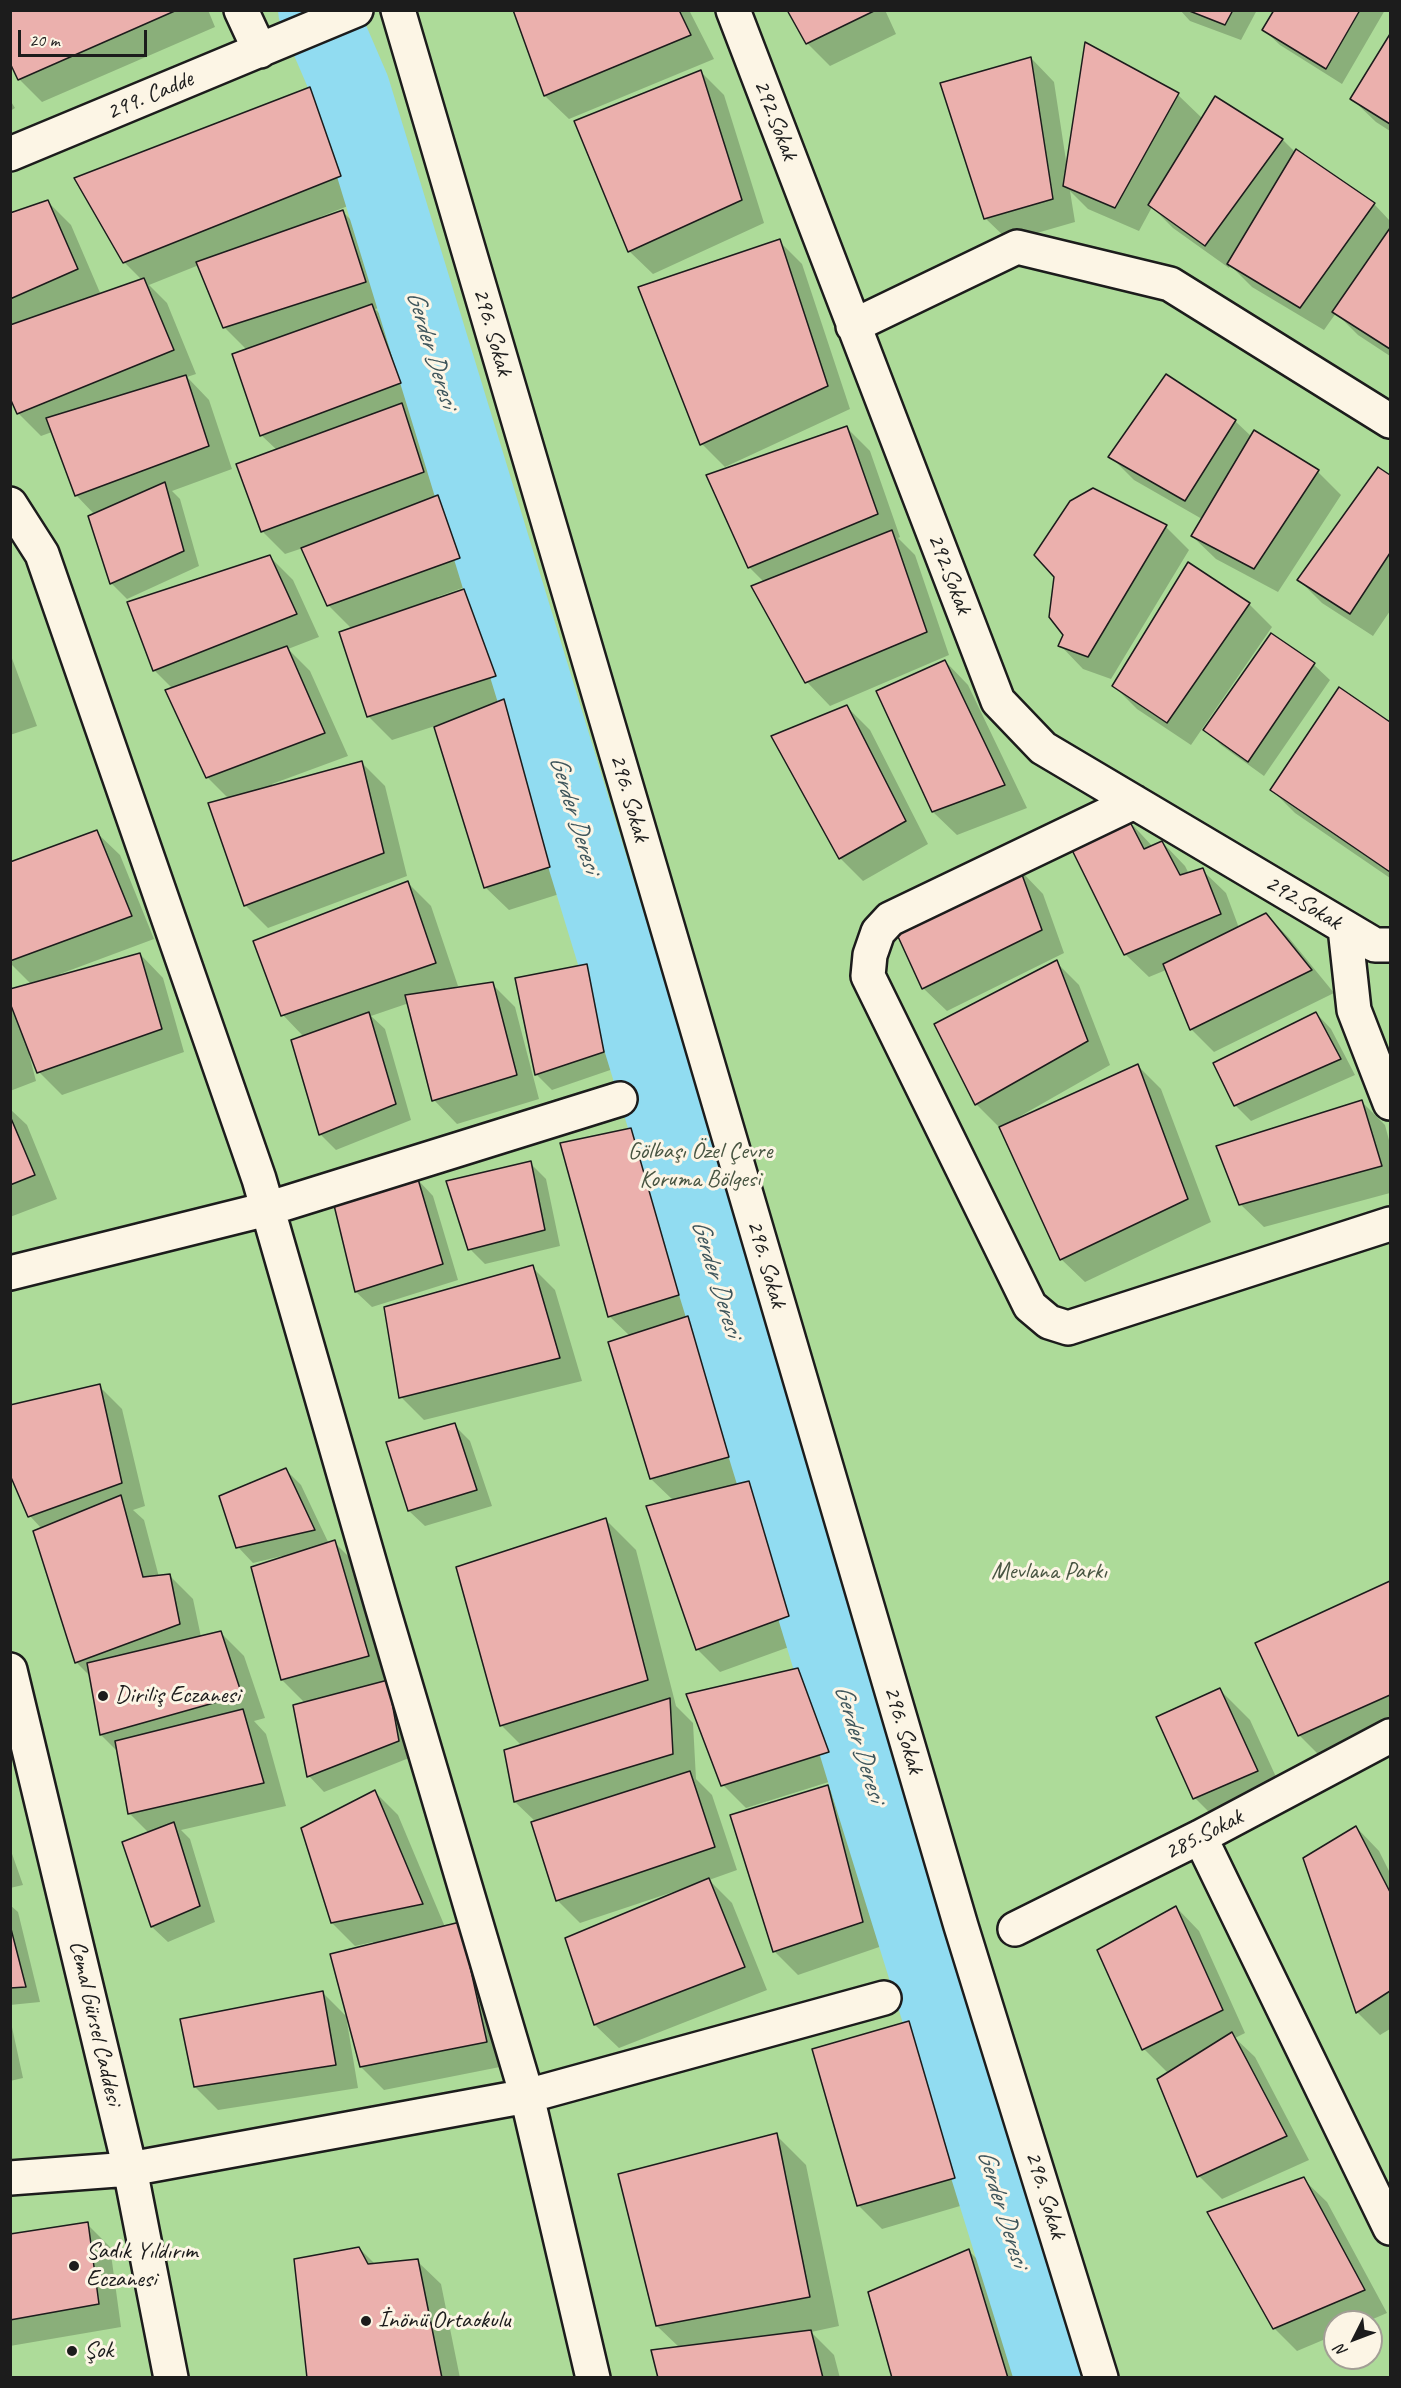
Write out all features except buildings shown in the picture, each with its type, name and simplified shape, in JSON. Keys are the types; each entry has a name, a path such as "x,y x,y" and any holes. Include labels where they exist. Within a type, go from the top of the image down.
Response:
{"street":[{"path":"241,10 266,49"},
{"name":"296. Sokak","path":"398,10 958,1915 1101,2378"},
{"name":"292.Sokak","path":"733,10 998,701 1043,748 1345,928 1375,945 1390,945"},
{"name":"299. Cadde","path":"10,154 350,13"},
{"path":"853,326 1017,247 1170,284 1390,421"},
{"path":"10,504 42,554 255,1168 527,2096 593,2378"},
{"path":"1134,802 890,919 878,933 870,955 868,976 1030,1306 1049,1322 1068,1328 1390,1224"},
{"path":"1345,928 1354,1010 1390,1103"},
{"path":"10,1273 267,1209 620,1099"},
{"name":"Cemal Gürsel Caddesi","path":"10,1670 21,1762 130,2169 171,2378"},
{"name":"285.Sokak","path":"1015,1929 1200,1838 1390,1736"},
{"path":"1200,1838 1390,2228"},
{"path":"10,2178 130,2169 527,2096 884,1998"}],"green space":[{"name":"Gölbaşı Özel Çevre Koruma Bölgesi","path":"11,11 1390,11 1390,2377 11,2378"}],"waterway":[{"name":"Gerder Deresi","path":"317,10 351,89 867,1776 1054,2378"}],"place":[{"name":"Diriliş Eczanesi","path":"103,1696"},
{"name":"Sadık Yıldırım Eczanesi","path":"74,2266"},
{"name":"İnönü Ortaokulu","path":"366,2321"},
{"name":"Şok","path":"72,2351"}],"park label":[{"name":"Mevlana Parkı","path":"1049,1572"}]}
